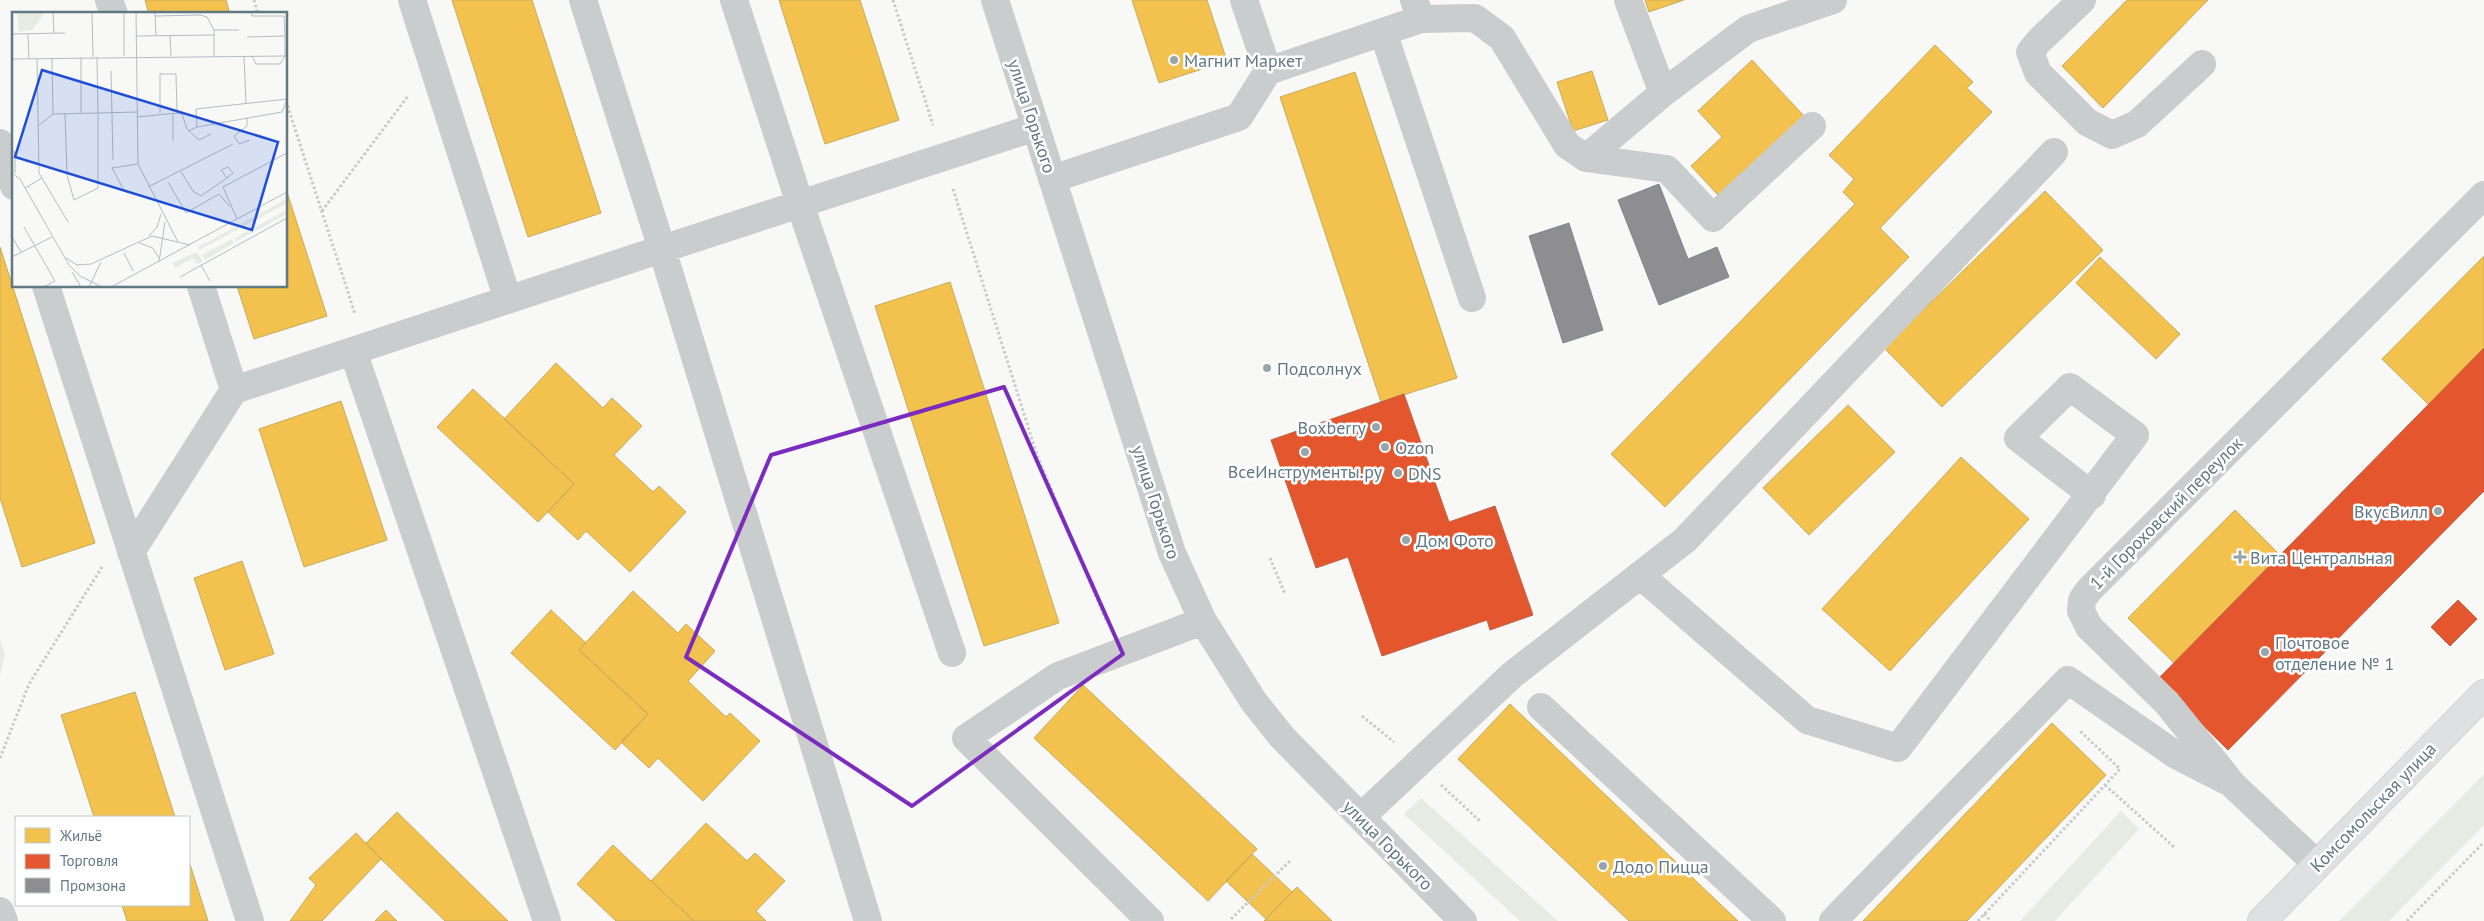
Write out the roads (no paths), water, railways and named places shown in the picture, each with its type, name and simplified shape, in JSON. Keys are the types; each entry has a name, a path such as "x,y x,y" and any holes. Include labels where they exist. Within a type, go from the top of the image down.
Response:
{"main road":[{"name":"Комсомольская улица","path":"2262,921 2484,694"}],"street":[{"path":"109,0 113,12"},
{"path":"412,0 508,300"},
{"path":"583,0 662,249 868,921"},
{"path":"734,0 800,204 952,653"},
{"name":"улица Горького","path":"995,0 1172,553 1203,621 1259,709 1282,737 1463,921"},
{"path":"1244,0 1268,71"},
{"path":"1628,0 1663,93"},
{"path":"1586,158 1663,93 1748,29 1832,0"},
{"path":"2082,0 2030,52 2038,73 2087,122 2112,135 2137,124 2202,64"},
{"path":"1052,179 1239,117 1268,71 1382,32 1418,10 1475,18 1502,38 1567,145 1586,158 1667,168 1713,218 1812,126"},
{"path":"1382,32 1472,298"},
{"path":"128,542 234,390 1036,127"},
{"path":"0,143 12,180"},
{"path":"1361,817 1512,675 1684,540 2054,152"},
{"name":"1-й Гороховский переулок","path":"2317,864 2233,785 2176,713 2090,627 2081,611 2082,600 2089,590 2484,195"},
{"path":"47,288 250,921"},
{"path":"202,288 234,390"},
{"path":"359,349 547,921"},
{"path":"1640,575 1807,720 1898,748 2092,495"},
{"path":"1150,921 966,738 1058,676 1203,621"},
{"path":"1833,921 2068,680 2176,754 2233,785"},
{"path":"1541,707 1772,921"},
{"path":"0,911 4,921"}],"place":[{"name":"Магнит Маркет","path":"1174,60"},
{"name":"Подсолнух","path":"1267,368"},
{"name":"Boxberry","path":"1376,427"},
{"name":"Ozon","path":"1385,447"},
{"name":"ВсеИнструменты.ру","path":"1305,452"},
{"name":"DNS","path":"1398,473"},
{"name":"ВкусВилл","path":"2438,511"},
{"name":"Дом Фото","path":"1406,540"},
{"name":"Вита Центральная","path":"2240,557"},
{"name":"Почтовое отделение № 1","path":"2265,652"},
{"name":"Додо Пицца","path":"1603,866"}]}
